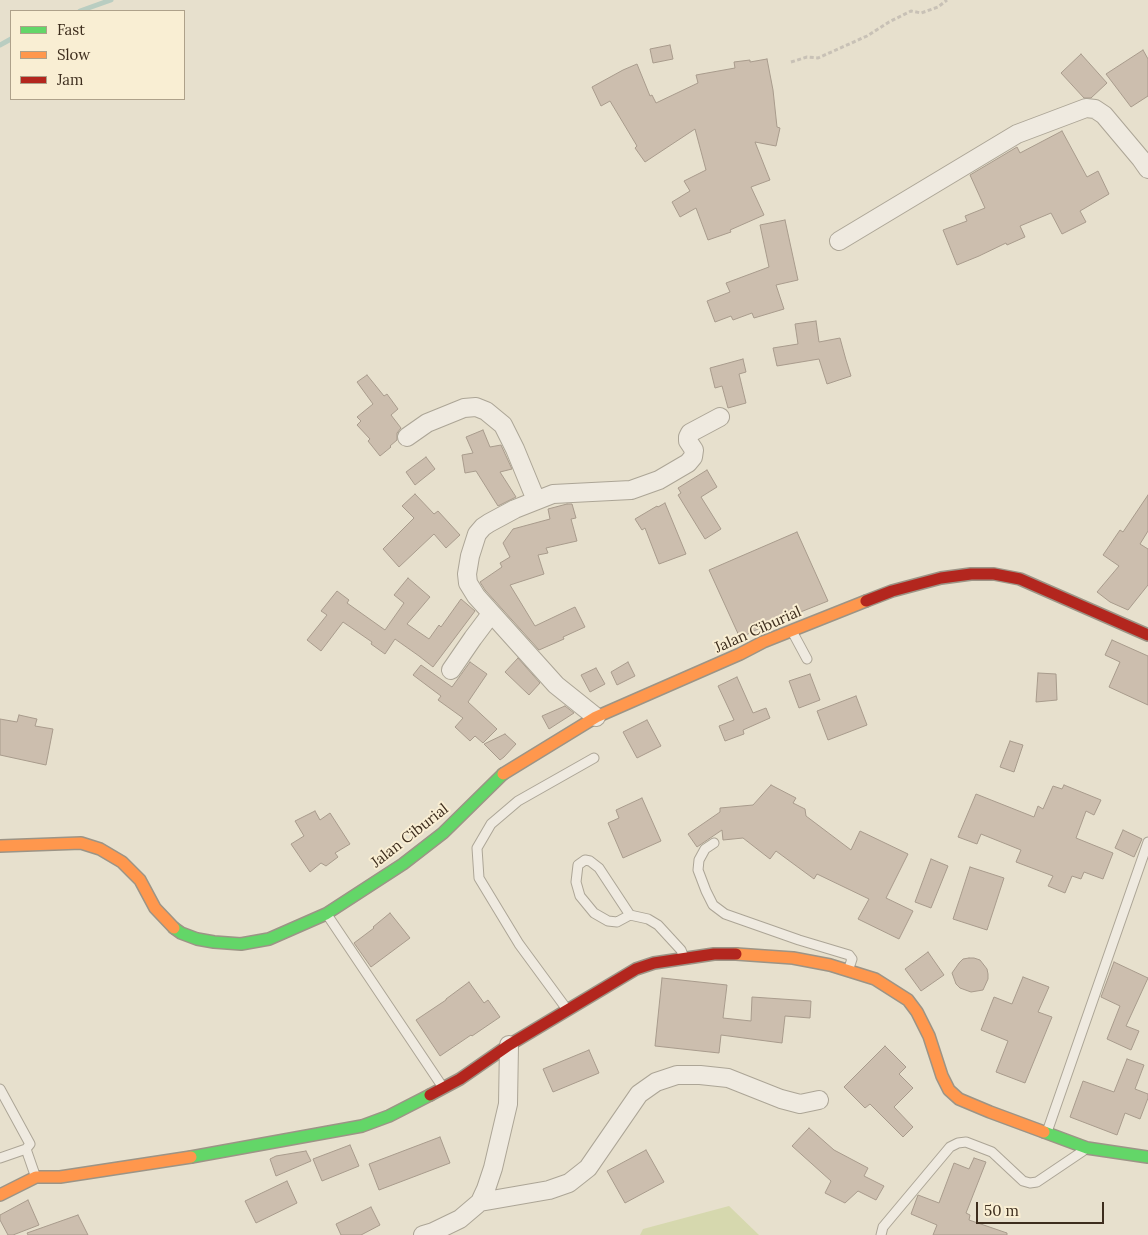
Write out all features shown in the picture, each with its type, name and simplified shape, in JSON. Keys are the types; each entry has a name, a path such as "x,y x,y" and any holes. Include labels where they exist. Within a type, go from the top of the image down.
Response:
{"street":[{"path":"839,241 1018,134 1086,108 1095,109 1104,116 1148,169"},
{"path":"407,437 427,423 464,408 476,407 486,411 503,425 536,500"},
{"path":"596,717 556,685 476,596 468,583 467,574 472,545 477,534 489,523 515,509 553,494 632,490 659,480 688,463 694,450 688,441 690,434 720,418"},
{"name":"Jalan Ciburial","path":"0,846 81,843 100,849 122,862 140,880 155,908 170,925 181,933 214,942 241,944 269,940 326,914 410,858 443,832 504,774 596,717 740,654 763,642 892,591 942,578 971,574 994,574 1020,579 1148,635"},
{"path":"451,670 491,614"},
{"path":"0,1195 36,1178 60,1177 215,1153 362,1126 390,1116 460,1079 509,1044 636,969 654,963 714,954 793,958 830,965 875,979 908,1000 917,1012 929,1036 942,1076 949,1090 959,1099 1046,1134 1087,1148 1148,1157"},
{"path":"423,1235 460,1219 480,1202 493,1168 508,1104 509,1044"},
{"path":"480,1202 550,1190 569,1183 588,1168 639,1094 656,1082 677,1075 728,1078 781,1099 800,1104 819,1100"}],"lane":[{"path":"792,630 807,658"},
{"path":"567,1009 519,944 479,878 477,848 491,824 518,801 594,758"},
{"path":"1046,1134 1148,842"},
{"path":"714,843 705,850 699,860 698,870 713,905 725,914 849,955 852,959 848,970"},
{"path":"630,915 599,868 590,861 585,860 578,865 576,882 580,896 594,912 608,921 617,922 630,915 648,919 658,925 681,950 684,958"},
{"path":"326,914 443,1088"},
{"path":"0,1089 30,1144 26,1149 0,1158"},
{"path":"882,1235 883,1227 950,1147 958,1143 966,1142 992,1152 1023,1181 1030,1183 1037,1182 1087,1148"},
{"path":"26,1149 36,1178"}],"path":[{"path":"791,62 808,57 818,58 867,36 911,11 921,13 938,7 947,0"}],"green space":[{"path":"729,1206 759,1235 640,1235 643,1229"}],"building":[{"path":"670,45 673,59 653,63 650,49"},
{"path":"1143,50 1148,59 1148,96 1131,107 1106,74"},
{"path":"1081,54 1107,83 1091,98 1084,98 1061,73"},
{"path":"767,59 777,127 780,128 776,146 755,142 770,180 751,187 764,215 730,230 731,232 708,240 696,208 680,217 672,202 690,191 684,181 706,170 695,129 645,162 635,148 637,146 610,101 601,106 592,87 637,64 650,96 652,95 656,103 698,83 696,75 735,68 734,62"},
{"path":"1062,131 1087,177 1098,171 1109,194 1080,211 1086,222 1062,234 1051,213 1020,226 1025,237 1007,245 1006,243 957,265 943,230 967,221 965,216 985,208 970,175 1017,147 1020,153"},
{"path":"785,220 798,280 776,285 784,309 754,318 752,313 733,320 731,316 715,322 707,301 730,292 726,283 769,267 760,225"},
{"path":"816,321 819,342 840,338 851,376 827,384 819,359 777,366 773,348 798,344 795,324"},
{"path":"743,359 746,372 739,374 746,403 728,408 722,386 715,388 710,368"},
{"path":"367,375 384,396 387,394 398,409 391,415 401,428 397,433 397,440 380,456 368,441 370,439 357,425 361,421 357,417 373,404 357,382"},
{"path":"483,430 490,447 501,445 512,469 500,472 516,497 498,506 476,471 465,473 462,455 473,453 466,437"},
{"path":"426,457 435,469 415,485 406,472"},
{"path":"707,470 717,487 701,497 721,529 705,539 678,495 681,493 678,488"},
{"path":"415,494 434,514 438,511 460,535 446,548 434,534 399,567 383,549 414,518 402,506"},
{"path":"1148,495 1148,531 1140,544 1148,549 1148,585 1128,610 1110,602 1097,592 1119,566 1103,555 1120,530 1123,532"},
{"path":"665,503 686,554 659,564 645,528 642,530 635,519"},
{"path":"572,504 576,518 571,519 577,541 546,548 548,553 538,555 544,574 510,585 535,626 575,607 585,627 539,650 480,582 502,567 500,563 510,557 503,543 513,529 550,519 548,509"},
{"path":"797,532 828,601 740,638 709,570"},
{"path":"408,578 430,597 407,624 429,639 439,625 441,627 461,599 475,611 433,667 395,639 385,654 371,644 372,642 343,622 321,651 307,640 327,615 321,611 337,591 349,600 347,603 385,630 404,603 394,595"},
{"path":"1112,640 1148,656 1148,705 1109,687 1120,662 1105,655"},
{"path":"518,658 540,683 529,695 505,672"},
{"path":"470,662 487,674 468,702 497,729 483,743 475,736 470,741 455,727 463,718 438,700 441,696 413,675 421,665 452,687"},
{"path":"628,662 635,676 617,685 611,672"},
{"path":"596,668 605,684 590,692 581,675"},
{"path":"1038,673 1056,674 1057,700 1036,702"},
{"path":"810,674 820,700 799,708 789,681"},
{"path":"737,677 753,713 766,708 770,718 743,730 744,734 725,741 719,726 734,720 718,686"},
{"path":"856,696 867,725 828,740 817,711"},
{"path":"565,706 574,713 549,729 542,716"},
{"path":"19,715 37,719 35,726 53,729 46,765 0,755 0,719 17,722"},
{"path":"647,720 661,746 637,758 623,732"},
{"path":"505,734 516,744 500,760 484,744"},
{"path":"1010,741 1023,745 1014,772 1000,767"},
{"path":"771,785 796,798 793,803 805,809 806,816 851,850 860,831 908,854 886,898 913,911 899,939 858,919 869,899 817,874 814,879 776,851 770,859 743,838 723,840 722,830 697,847 688,834 720,812 720,808 753,805"},
{"path":"1064,785 1101,800 1094,815 1086,811 1076,838 1113,853 1103,879 1084,872 1081,879 1072,876 1065,893 1048,886 1053,876 1016,862 1021,850 981,834 977,844 958,837 976,794 1034,817 1038,806 1043,809 1053,786 1062,789"},
{"path":"642,798 661,841 623,858 608,823 619,818 616,810"},
{"path":"315,811 320,820 330,813 350,844 335,853 338,857 326,866 321,863 310,872 291,844 304,836 295,821"},
{"path":"1123,830 1142,839 1134,857 1115,848"},
{"path":"931,859 948,866 931,908 915,902"},
{"path":"970,867 1004,878 987,930 953,919"},
{"path":"390,913 410,938 371,967 354,943"},
{"path":"928,952 944,975 921,991 905,969"},
{"path":"963,959 980,960 987,969 988,979 983,990 971,992 960,988 956,984 952,973"},
{"path":"1114,962 1148,978 1126,1026 1139,1031 1131,1050 1107,1039 1120,1006 1101,997"},
{"path":"1023,977 1049,987 1038,1012 1052,1017 1025,1083 996,1072 1008,1041 981,1030 994,997 1012,1004"},
{"path":"662,978 727,985 723,1018 751,1021 752,997 811,1001 810,1018 785,1016 782,1043 721,1035 719,1053 655,1046"},
{"path":"469,982 484,1003 488,1000 500,1017 440,1056 416,1020"},
{"path":"885,1046 906,1067 899,1074 913,1088 894,1107 913,1127 903,1137 870,1104 865,1108 844,1087"},
{"path":"589,1050 599,1073 553,1092 543,1069"},
{"path":"1127,1059 1144,1065 1135,1089 1148,1094 1140,1119 1125,1113 1117,1135 1070,1117 1083,1081 1114,1092"},
{"path":"809,1128 834,1150 868,1168 864,1176 884,1186 876,1200 858,1191 845,1203 825,1193 831,1181 792,1146"},
{"path":"440,1137 450,1163 379,1190 369,1164"},
{"path":"350,1145 359,1166 322,1181 313,1159"},
{"path":"646,1150 664,1182 625,1203 607,1171"},
{"path":"306,1151 311,1161 276,1176 270,1159 276,1156"},
{"path":"974,1158 986,1162 966,1213 970,1215 969,1220 1007,1233 1007,1235 933,1235 937,1225 911,1214 918,1195 939,1203 954,1163 969,1169"},
{"path":"287,1181 297,1203 256,1223 245,1201"},
{"path":"28,1200 39,1225 13,1235 8,1235 0,1220 0,1215"},
{"path":"371,1207 380,1225 361,1235 341,1235 336,1224"},
{"path":"78,1215 88,1235 28,1235 27,1233"}],"waterway":[{"path":"83,10 111,0"},
{"path":"0,45 10,40"}],"traffic: fast":[{"path":"174,928 197,939 241,944 269,939 326,914 403,864 443,833 503,774"},
{"path":"191,1157 362,1126 389,1116 430,1095"},
{"path":"1044,1132 1087,1148 1148,1157"}],"traffic: slow":[{"path":"503,774 596,717 740,654 763,642 866,601"},
{"path":"0,846 81,843 100,849 122,862 140,880 155,908 174,928"},
{"path":"736,954 793,958 830,965 875,979 908,1000 917,1012 929,1036 942,1076 949,1090 959,1099 1044,1132"},
{"path":"0,1195 36,1177 60,1177 191,1157"}],"traffic: jam":[{"path":"866,601 892,591 941,578 971,574 994,574 1020,579 1148,635"},
{"path":"430,1095 460,1079 509,1045 636,969 654,963 714,954 736,954"}]}
